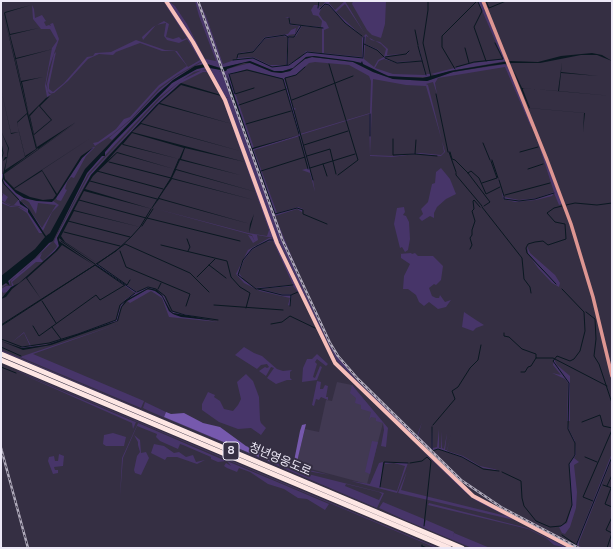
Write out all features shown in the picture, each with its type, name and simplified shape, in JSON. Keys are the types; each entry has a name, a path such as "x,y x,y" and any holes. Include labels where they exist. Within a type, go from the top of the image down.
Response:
{"highway":[{"name":"청년영웅도로","path":"1,354 462,548"},
{"name":"청년영웅도로","path":"1,360 449,548"}],"main road":[{"path":"166,1 205,63 231,114 277,243 335,363 472,496 573,548"},
{"path":"483,1 571,224 593,297 612,376"}],"shaded area":[{"path":"163,1 180,24 202,61 177,75 159,88 132,118 112,135 95,146 93,143 98,142 116,129 124,119 130,117 159,85 187,66 175,51 162,51 140,43 116,52 113,55 99,54 88,59 68,81 54,93 50,93 48,91 47,84 54,54 56,52 49,85 49,89 53,92 64,83 87,57 93,56 95,53 111,52 136,40 165,50 177,51 188,67 200,60 187,39 179,43 167,40 164,36 166,23 157,25 164,21 169,24 166,37 173,39 179,37 182,40 187,38"},
{"path":"168,1 175,6 187,24 205,59 216,61 199,16 195,1 197,1 221,68 207,64"},
{"path":"199,1 206,16 223,64 237,59 239,53 253,51 265,37 288,34 291,30 296,28 295,34 299,26 290,25 289,18 285,17 289,17 291,24 321,27 322,21 318,16 313,15 311,10 314,5 318,5 320,1 319,6 321,7 326,1 330,1 329,3 335,10 345,1 365,34 345,4 336,12 362,36 346,24 329,6 325,5 319,14 329,28 324,30 324,53 362,57 362,38 366,34 369,38 366,36 365,44 377,49 384,57 386,49 375,41 380,42 388,49 387,55 406,54 410,51 407,54 386,56 385,58 395,62 421,61 419,46 425,74 430,74 431,77 392,77 370,69 362,63 314,56 306,57 293,68 283,71 274,71 250,61 222,68","holes":["302,26 322,28 322,53 306,51 300,58 287,65 289,38 296,36","295,34 294,36 289,37 288,35","283,36 288,37 286,65 270,65 253,57 238,58 239,54 254,51 265,39","365,45 377,50 384,57 378,60 374,67 364,59","384,59 397,63 422,61 425,75 393,74 375,68 379,61"]},
{"path":"353,1 386,1 385,24 381,38 372,35 367,30 352,4"},
{"path":"478,1 481,1 506,61 450,71 432,77 435,75 431,74 474,63 503,59"},
{"path":"32,5 35,18 42,15 46,21 44,22 46,26 51,26 50,24 53,23 59,39 49,68 46,84 49,94 53,93 47,97 45,86 48,69 52,48 57,41 50,29 41,29 33,19"},
{"path":"155,26 143,40 142,37"},
{"path":"312,57 353,62 373,72 393,79 427,81 453,72 506,64 505,65 508,65 532,126 531,127 505,67 438,78 435,83 437,94 433,82 426,84 428,85 445,152 441,156 415,154 392,157 370,156 369,114 300,135 313,180 315,192 310,173 302,170 309,168 300,136 254,150 277,213 298,207 303,209 302,212 297,209 275,216 303,284 281,237 235,105 253,153 253,149 299,135 283,79 247,69 229,75 254,148 252,148 234,98 233,100 223,71 225,71 223,70 226,71 227,69 250,63 272,72 281,73 290,71 305,59","holes":["315,62 349,65 369,76 371,81 370,113 300,134 293,108 294,110 296,109 293,107 284,78 296,75 309,63","373,79 406,85 426,86 444,152 441,155 420,153 393,156 370,155"]},
{"path":"202,62 203,64 195,66 173,80 112,140 109,138 133,118 160,89 177,76"},
{"path":"206,67 207,69 194,72 159,98 88,174 52,242 87,173 116,139 172,83 194,70"},
{"path":"210,68 221,70 219,72 222,71 282,241 302,285 301,288 275,233 226,98 229,98 225,97"},
{"path":"202,70 208,71 222,96 274,238 257,235 258,240 255,242 252,235 153,208 248,233 267,236 269,230 221,95 207,72 203,72 179,84 111,152 91,175 80,193 57,238 59,246 42,262 36,262 12,282 14,286 7,292 3,293 1,289 6,286 12,286 11,281 42,253 40,258 43,261 56,248 57,246 54,242 55,239 89,175 161,98 182,80"},
{"path":"533,127 562,204 559,205 554,193 552,196 536,200 515,202 503,199 502,192 504,197 519,200 537,198 554,192"},
{"path":"93,147 95,147 86,156 74,178 71,177 67,182 65,189 67,190 61,201 57,200 56,198 82,158"},
{"path":"441,168 450,179 456,194 446,199 437,207 434,213 434,218 430,216 422,221 419,218 423,214 421,209 428,202 432,184 435,183 436,172"},
{"path":"3,179 16,193 24,198 37,201 53,201 59,205 52,212 43,231 28,209 43,233 39,233 27,213 18,207 11,207 1,203 1,201 10,206 19,207 27,211 19,206 10,205 1,200 3,194 1,192 8,197 5,202 11,205 14,205 19,199 5,184","holes":["24,199 29,202 36,214 38,203 56,205 42,228 27,206 23,203 20,204 21,200"]},
{"path":"404,207 405,212 403,215 406,216 409,222 410,239 408,250 405,252 402,247 400,248 394,224 397,208"},
{"path":"248,235 252,236 255,242 253,243"},
{"path":"269,238 275,239 301,296 293,286 260,289 282,294 292,294 290,306 288,305 290,298 260,291 244,283 236,274 248,250","holes":["273,241 293,285 255,288 244,280 239,273 244,260 252,250 265,242"]},
{"path":"52,242 24,270 10,281 9,286 8,281 35,258 49,243"},
{"path":"527,246 530,253 555,275 560,283 559,287 552,283 538,268 531,258 544,272 528,253"},
{"path":"415,253 418,256 433,256 443,266 441,280 436,285 434,284 429,288 432,296 439,298 440,295 445,302 451,300 446,307 438,309 429,302 424,306 419,302 416,295 408,289 403,289 404,276 410,264 401,258 401,254 399,254"},
{"path":"97,264 137,292 148,287 157,290 148,288 126,300 121,307 117,321 51,344 23,348 20,347 30,346 24,333 11,343 24,332 31,346 49,344 116,320 121,305 126,299 135,293 96,265"},
{"path":"302,286 326,337 339,358 356,379 416,437 415,439 337,361 301,289"},
{"path":"146,290 153,290 159,293 163,298 169,311 175,315 218,322 169,317 162,298 151,291 130,303 127,301"},
{"path":"157,290 164,296 170,310 162,295"},
{"path":"170,310 174,312 218,321 173,313"},
{"path":"464,312 484,325 473,331 462,327"},
{"path":"118,324 33,354 144,401 141,408 20,357"},
{"path":"244,347 262,356 277,369 283,371 292,370 290,372 290,378 292,380 287,380 276,384 267,378 274,368 271,367 266,376 259,371 265,367 269,367 267,364 261,365 257,369 235,355"},
{"path":"1,350 187,429 1,351"},
{"path":"317,354 328,364 326,366 317,359 315,362 317,364 313,377 315,378 320,366 322,367 317,380 302,382 303,368 307,359 312,359"},
{"path":"554,359 557,365 570,376 570,421 567,421 568,383 565,379 552,373 561,375 553,365"},
{"path":"18,371 438,548 436,548"},
{"path":"17,372 136,422 133,429 132,423"},
{"path":"246,374 253,381 259,397 260,420 266,428 261,435 251,428 238,429 219,422 202,410 202,404 208,392 215,395 214,397 220,401 224,409 233,411 241,399 237,382"},
{"path":"317,381 321,382 320,389 323,389 325,385 328,386 326,397 328,397 328,400 321,397 319,400 316,399 314,406 312,405"},
{"path":"337,382 352,385 383,423 367,484 296,465 305,429 319,432 326,400 332,401"},
{"path":"352,385 388,428 386,447 381,446 384,430 383,423 376,421 376,418 371,417 369,420 371,412 361,409 361,405 355,403 356,398 350,393"},
{"path":"145,402 166,412 164,417 270,462 273,458 280,459 292,463 292,466 330,475 307,471 308,474 384,493 377,508 149,411 143,408","holes":["346,484 382,494 379,500 345,486"]},
{"path":"166,412 171,414 184,413 203,423 220,427 246,446 273,458 271,462 164,417"},
{"path":"422,422 418,436 431,449 432,426 433,448 437,447 439,429 439,448 441,448 442,431 442,448 444,449 447,433 445,450 447,450 451,435 447,451 463,456 480,466 500,471 483,468 461,457 438,449 432,451 417,436"},
{"path":"569,422 569,430 575,441 576,455 574,458 579,462 574,465 577,492 576,508 570,527 565,534 562,533 559,527 567,523 572,505 569,464 575,454 575,443 568,429"},
{"path":"138,423 226,461 218,462 211,459 211,457 180,444 178,449 160,441 156,437 157,434 137,426 123,458 120,497 122,458"},
{"path":"306,424 296,466 293,466 300,431 302,425"},
{"path":"187,429 471,548 213,440"},
{"path":"113,433 126,437 124,446 106,446 103,444 104,435"},
{"path":"134,435 140,440 141,453 146,452 149,458 141,475 135,473 134,470 137,456 140,452 138,442"},
{"path":"372,441 378,442 370,474 365,472"},
{"path":"154,444 164,446 174,453 179,452 186,457 193,455 196,462 205,460 197,464 177,457 167,457 165,460 151,453"},
{"path":"415,444 467,492 514,520 398,493 407,471 401,490 506,516 475,500"},
{"path":"612,453 612,459 579,542 579,546 583,548 581,548 576,544"},
{"path":"59,454 64,456 63,466 54,467 55,470 58,470 58,473 53,474 48,461 49,457 54,456 55,461 58,461"},
{"path":"227,461 329,504 325,510 307,499 298,498 284,489 268,484 250,472 239,468 237,472 227,468 224,466 226,463 231,466"},
{"path":"383,462 380,487 397,491 405,466 394,463 385,464 385,462 408,463 397,493 351,481 370,484 379,463"},
{"path":"383,502 424,519 424,526 426,520 454,532 453,538 454,533 490,548 472,548 405,520 379,508"},
{"path":"429,503 527,528 568,548 554,545 546,538 528,529 428,505"}],"water":[{"path":"31,5 5,13 10,34 39,28 10,35 16,58 53,49 16,59 21,81 43,77 22,82 29,115 46,98 50,96 40,106 52,120 34,135 37,147 76,122 38,149 37,148 4,13","holes":["39,106 51,120 34,134 30,116"]},
{"path":"3,12 37,149 4,173 76,123 4,174 5,179 14,188 89,139 42,170 57,194 81,156 94,147 82,158 52,202 24,198 16,193 3,179 3,174 7,158 3,161 5,157 7,157 8,148 1,131 9,148 5,170 25,157 18,128 25,156 36,149 27,114 17,123 27,113","holes":["42,171 56,195 53,199 43,200 30,197 14,189"]},
{"path":"592,53 602,55 612,61 597,55 581,55 540,63 511,63 453,72 427,81 393,79 373,72 353,62 312,57 305,59 290,71 281,73 272,72 250,63 244,63 227,69 226,71 205,67 197,69 172,83 112,144 105,152 105,156 102,156 87,173 53,241 8,281 10,286 6,283 1,286 1,276 35,249 45,237 28,212 28,209 20,204 19,200 29,209 46,236 50,233 85,169 158,93 173,80 195,66 207,64 220,68 250,61 274,71 283,71 293,68 306,57 314,56 361,63 362,61 363,64 388,76 423,78 450,71 510,61 538,62 561,56"},
{"path":"562,62 561,72 598,76 561,73 559,91 612,96 536,89 558,91"},
{"path":"512,67 523,88 530,108 585,113 583,132 584,113 529,108"},
{"path":"227,74 252,148 299,135 253,149 253,152 233,100"},
{"path":"181,83 221,95 181,85 160,103 232,124 159,104 141,123 240,151 141,124 132,132 245,162 185,148 181,159 240,175 180,160 176,169 256,192 176,170 172,178 254,200 172,179 159,198 250,224 159,199 153,207 171,178 184,148 132,133 123,144 179,159 122,144 107,161 117,152 174,169 117,153 93,176 85,189 152,209 84,191 74,210 140,227 74,211 61,236 65,242 97,263 64,242 59,238 59,241 94,265 62,245 27,278 41,299 26,278 12,289 6,297 1,299 11,287 19,283 59,246 57,238 91,175 156,105"},
{"path":"254,214 249,233 250,224"},
{"path":"148,288 157,290 162,295 173,313 218,321 181,317 173,314 169,311 162,296 155,291 148,289 127,301 122,307 118,321 108,325 51,345 23,350 1,341 22,348 46,345 117,321 121,307 126,300"}],"waterway":[{"path":"318,8 319,1"},
{"path":"428,1 423,43 431,77"},
{"path":"455,69 442,47 442,36 477,1"},
{"path":"486,1 489,8 506,1"},
{"path":"478,2 482,11 474,27 486,61"},
{"path":"320,9 325,4 329,5 345,23 362,36"},
{"path":"289,18 290,24 323,28"},
{"path":"287,65 288,37 294,37 301,26"},
{"path":"415,30 418,45"},
{"path":"237,58 238,54 253,52 265,38 285,35 288,37"},
{"path":"363,57 364,37"},
{"path":"456,67 474,62 503,59 495,43"},
{"path":"364,44 377,50 384,57"},
{"path":"418,46 426,75"},
{"path":"465,48 469,63"},
{"path":"385,57 406,54 409,51"},
{"path":"233,60 253,58 272,67 289,65 307,52 363,58"},
{"path":"385,58 397,63 422,61"},
{"path":"329,64 358,160 338,175"},
{"path":"305,67 296,75 285,78 313,180"},
{"path":"230,74 247,70 283,79 299,134"},
{"path":"229,74 235,94 254,88"},
{"path":"292,100 353,76"},
{"path":"239,105 286,89"},
{"path":"436,94 448,152"},
{"path":"246,124 291,111"},
{"path":"370,114 370,136"},
{"path":"304,145 348,131"},
{"path":"299,136 308,169"},
{"path":"393,139 393,155 415,154"},
{"path":"416,140 415,154 437,156"},
{"path":"1,143 3,153 1,162"},
{"path":"483,143 490,160"},
{"path":"520,152 538,147"},
{"path":"307,156 330,149 336,174"},
{"path":"253,151 275,214 297,208 303,210 303,214 327,224"},
{"path":"449,152 456,172"},
{"path":"450,152 452,159 455,160 468,173 490,202 484,206"},
{"path":"310,168 355,154"},
{"path":"261,171 305,157"},
{"path":"152,208 171,178 179,159"},
{"path":"492,160 498,178"},
{"path":"482,183 497,178 491,161"},
{"path":"109,162 171,178"},
{"path":"323,164 327,176"},
{"path":"528,169 543,164"},
{"path":"97,171 163,189"},
{"path":"468,173 471,171 479,178 486,194 500,187"},
{"path":"456,173 456,175 482,206"},
{"path":"1,177 4,184 19,200"},
{"path":"499,180 504,196"},
{"path":"90,181 157,199"},
{"path":"505,195 550,183"},
{"path":"504,197 504,199 519,201 535,199 554,193"},
{"path":"79,200 146,218"},
{"path":"470,249 472,245 470,238 475,221 472,211 474,209 473,201 474,200 480,207"},
{"path":"566,205 575,203 597,205 612,203"},
{"path":"556,284 527,253 526,248 528,244 535,242 543,241 548,245 566,239 565,224 555,222 547,213 554,208 562,206"},
{"path":"482,207 522,258 524,279 530,287 531,293"},
{"path":"96,264 116,251 131,237 140,227 151,209"},
{"path":"142,226 153,209"},
{"path":"147,218 240,241"},
{"path":"68,221 130,237"},
{"path":"64,232 120,246"},
{"path":"187,239 190,247 188,251"},
{"path":"257,246 269,240 273,240"},
{"path":"61,241 95,264"},
{"path":"130,280 127,285 97,264 125,244 190,273 209,292"},
{"path":"161,245 227,261 231,277 240,287 250,293 246,308"},
{"path":"257,246 252,249 243,260 238,275 256,289 293,285"},
{"path":"120,251 126,267 190,294 186,306"},
{"path":"197,277 215,259"},
{"path":"1,325 95,265"},
{"path":"1,326 95,265 124,285"},
{"path":"96,265 136,292"},
{"path":"209,265 226,278"},
{"path":"158,289 161,283"},
{"path":"33,326 39,336 96,295 100,300 125,285"},
{"path":"137,292 148,287 156,289 165,296 172,311 185,315 218,320"},
{"path":"258,289 282,295 291,295 290,306"},
{"path":"502,472 521,481 524,506 536,521 550,527 561,526 566,522 572,505 569,464 575,455 575,443 568,429 569,383 553,361 557,356 570,361 574,359 580,351 585,331 584,312 562,289"},
{"path":"291,295 298,292"},
{"path":"1,339 22,347 49,343 78,334 116,320 120,305 135,293"},
{"path":"42,301 56,323"},
{"path":"214,305 283,310"},
{"path":"586,312 595,319 596,339 594,356 599,364 612,403"},
{"path":"271,324 282,322 290,316 315,328"},
{"path":"52,327 61,339"},
{"path":"504,333 504,336 509,337 522,349 536,354 536,358 553,358 607,386"},
{"path":"433,425 455,399 452,391 458,387 470,368 478,360 481,345"},
{"path":"1,347 21,356"},
{"path":"521,372 525,372 536,358"},
{"path":"1,367 16,373"},
{"path":"582,422 600,415 603,426 612,428"},
{"path":"432,427 432,451 438,449 462,457 483,469 499,471"},
{"path":"593,501 583,497 612,430"},
{"path":"410,463 422,461 427,457 431,461 424,526"},
{"path":"585,457 597,462"},
{"path":"575,548 612,457"},
{"path":"380,487 384,462 408,463"},
{"path":"607,486 612,475"},
{"path":"603,485 612,488"},
{"path":"611,488 605,504 612,507"},
{"path":"607,548 612,533 606,530 612,517"},
{"path":"562,535 575,544"},
{"path":"422,546 427,548"}],"railway":[{"path":"198,1 282,239 330,343 338,356 358,379 461,480 501,507 579,548"},
{"path":"1,448 28,548"}]}
